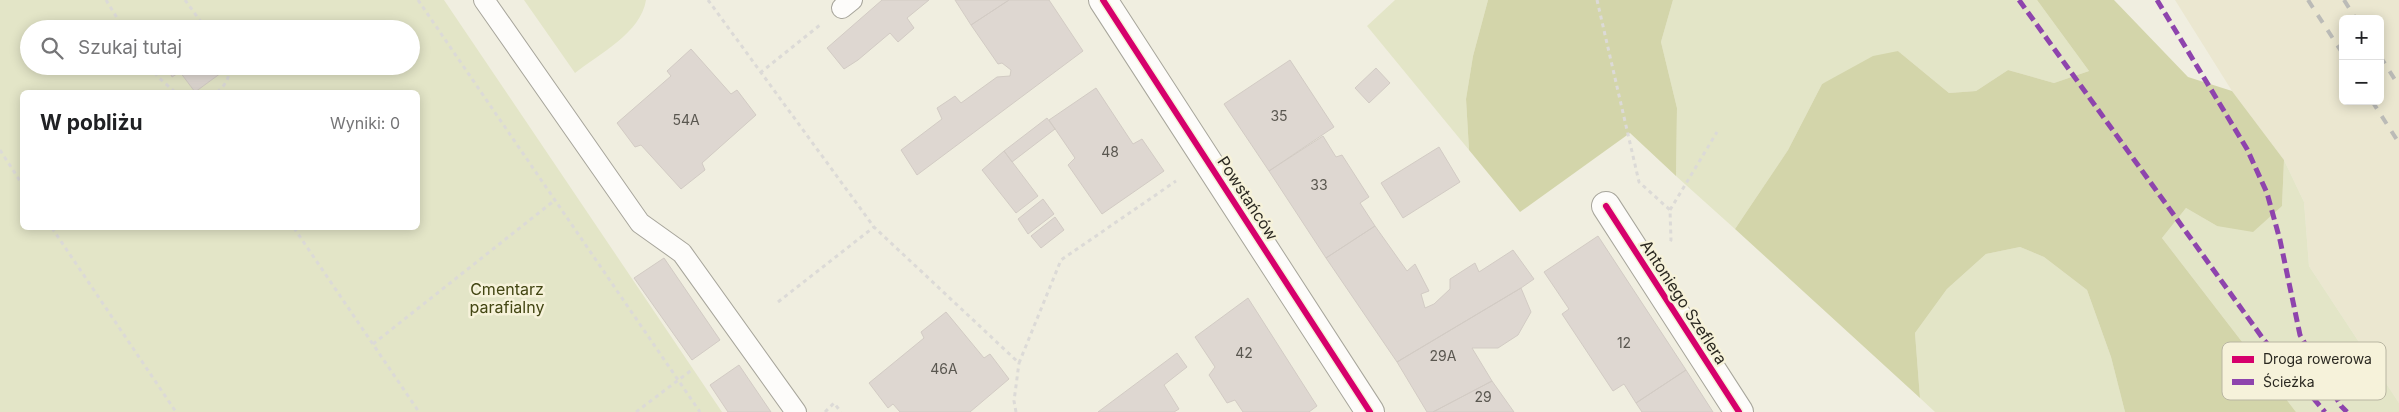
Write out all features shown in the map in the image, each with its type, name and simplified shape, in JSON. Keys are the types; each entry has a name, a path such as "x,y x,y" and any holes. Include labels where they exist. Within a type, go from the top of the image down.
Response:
{"street":[{"name":"Powstańców","path":"1102,0 1370,412"},
{"name":"Antoniego Szeflera","path":"1606,206 1739,412"}],"lane":[{"path":"484,0 640,223 682,253 796,412"}],"path":[{"path":"106,0 117,20"},
{"path":"185,0 199,20"},
{"path":"418,0 700,412"},
{"path":"708,0 874,227 892,241 1019,363"},
{"path":"1597,0 1639,182 1670,210"},
{"path":"760,73 825,21"},
{"path":"157,75 173,90"},
{"path":"219,90 224,86 228,75"},
{"path":"1647,270 1672,240 1670,210 1717,132"},
{"path":"0,150 20,181"},
{"path":"1016,412 1014,401 1019,363 1061,260 1176,181"},
{"path":"373,344 555,200"},
{"path":"778,302 874,227"},
{"path":"53,230 176,412"},
{"path":"295,230 419,412"},
{"path":"636,412 693,369"},
{"path":"825,412 834,403 841,412"}],"shaded area":[{"path":"2175,0 2399,0 2399,403 2386,383 2386,342 2359,342 2309,266 2304,202 2284,160 2232,91"}],"green space":[{"name":"Cmentarz parafialny","path":"0,0 444,0 722,412 0,412"},
{"path":"524,0 646,0 636,23 628,33 575,73"},
{"path":"1395,0 1488,0 1473,56 1466,99 1469,150 1367,26"},
{"path":"1488,0 1673,0 1661,42 1677,108 1676,176 1630,133 1520,212 1469,150 1466,99 1473,56"},
{"path":"1673,0 2037,0 2089,71 2054,83 2008,70 1976,91 1949,93 1898,51 1822,84 1788,150 1735,229 1676,176 1677,108 1661,42"},
{"path":"2037,0 2114,0 2188,77 2232,91 2284,160 2282,206 2253,232 2217,226 2186,208 2162,238 2242,342 2222,342 2222,400 2287,400 2296,412 2125,412 2111,357 2087,290 2044,257 2020,247 1986,254 1947,289 1915,333 1920,398 1735,229 1788,150 1822,84 1873,56 1898,51 1949,93 1976,91 2008,70 2054,83 2089,71"},
{"path":"2284,160 2304,202 2309,266 2359,342 2242,342 2162,238 2186,208 2217,226 2282,206"},
{"path":"2020,247 2044,257 2087,290 2111,357 2125,412 1935,412 1920,398 1915,333 1947,289 1986,254"},
{"path":"2386,383 2399,403 2399,412 2296,412 2287,400 2386,400"}],"building":[{"path":"882,0 929,0 907,18 914,28 898,42 890,33 858,60 844,69 827,48"},
{"path":"955,0 1009,0 971,25"},
{"path":"1009,0 1049,0 1083,51 917,175 901,150 942,119 937,108 955,96 961,103 997,77 1010,76 1011,70 1002,63 998,64 971,25"},
{"path":"691,49 731,94 737,90 756,115 702,163 705,170 681,189 641,145 635,147 617,123 671,76 667,71"},
{"path":"1290,60 1334,127 1269,171 1224,104"},
{"path":"1376,68 1390,83 1369,103 1355,88"},
{"path":"182,75 218,75 198,90 194,90"},
{"path":"1096,88 1133,144 1142,139 1164,171 1102,214 1068,165 1075,158 1049,120"},
{"path":"1047,118 1055,129 1012,162 1004,151"},
{"path":"1323,136 1336,157 1342,155 1369,197 1360,203 1375,226 1326,258 1269,171"},
{"path":"1439,147 1460,182 1403,218 1381,183"},
{"path":"1004,151 1038,196 1016,213 982,170"},
{"path":"1043,199 1054,214 1028,234 1018,219"},
{"path":"1055,217 1064,230 1041,248 1031,236"},
{"path":"1375,226 1407,271 1415,264 1429,291 1421,294 1425,308 1434,304 1450,289 1450,279 1475,263 1479,272 1513,250 1534,279 1397,362 1326,258"},
{"path":"1598,236 1686,370 1636,403 1624,384 1613,391 1562,314 1569,309 1544,272"},
{"path":"664,258 720,340 692,360 634,278"},
{"path":"1521,288 1531,312 1518,335 1498,348 1472,348 1492,381 1433,412 1427,412 1397,362"},
{"path":"1248,298 1317,406 1309,412 1243,412 1235,400 1227,403 1209,375 1215,367 1195,337"},
{"path":"946,312 984,358 990,354 1009,379 970,412 900,412 893,404 888,408 869,383 924,338 921,332"},
{"path":"1177,353 1187,367 1164,385 1179,409 1174,412 1098,412"},
{"path":"739,365 771,412 728,412 710,385"},
{"path":"1686,370 1713,412 1642,412 1636,403"},
{"path":"1492,381 1514,412 1433,412"}],"railway":[{"path":"2308,0 2339,48"},
{"path":"2344,0 2353,15"},
{"path":"2383,60 2399,86"},
{"path":"2375,105 2399,143"}],"marked path":[{"path":"2019,0 2266,342"},
{"path":"2157,0 2247,149 2267,193 2280,240 2300,335 2304,342"},
{"path":"2315,400 2325,412"},
{"path":"2338,400 2347,412"}],"cycle path":[{"path":"1103,0 1370,412"},
{"path":"1606,206 1739,412"}]}
